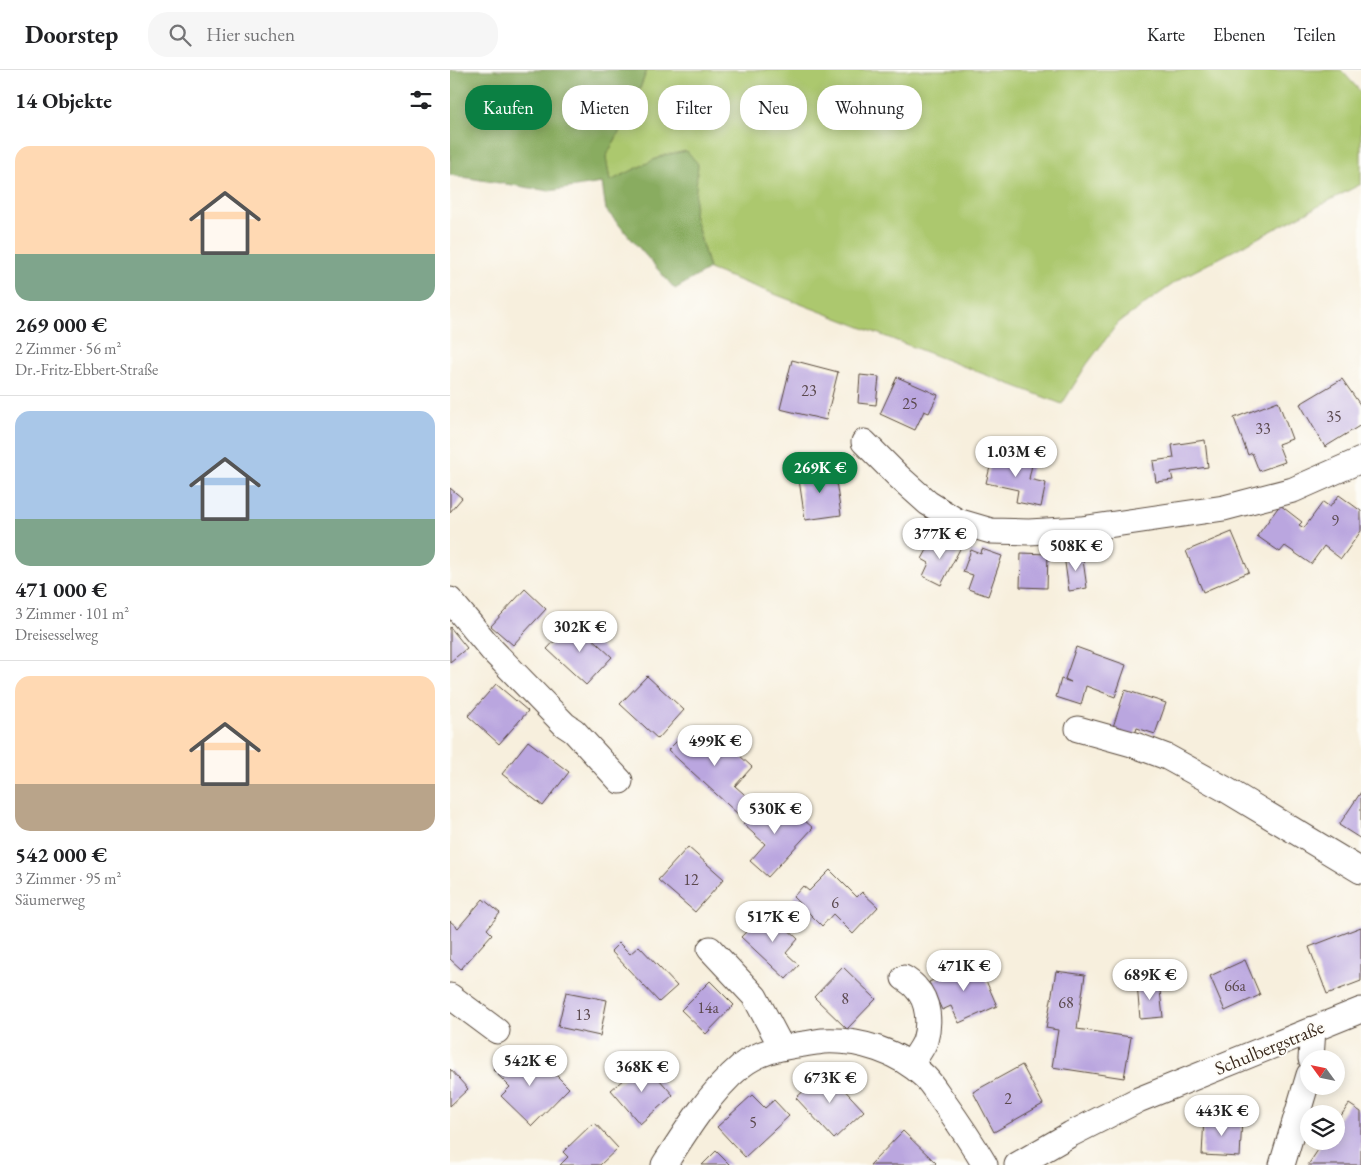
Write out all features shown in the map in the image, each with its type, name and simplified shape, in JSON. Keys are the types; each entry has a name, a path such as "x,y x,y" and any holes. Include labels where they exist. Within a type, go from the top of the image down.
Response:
{"street":[{"path":"864,442 928,503 957,521 991,531 1029,532 1081,529 1224,508 1293,490 1361,460"},
{"path":"450,600 492,650 564,725 574,731 620,781"},
{"path":"1078,729 1167,757 1218,785 1361,871"},
{"path":"710,949 754,997 782,1048"},
{"path":"904,978 918,989 928,1015 928,1028 924,1043 911,1065"},
{"path":"450,996 497,1031"},
{"name":"Schulbergstraße","path":"1017,1165 1071,1134 1138,1100 1361,1010"},
{"path":"1312,1050 1313,1029"},
{"path":"664,1165 690,1124 741,1066 759,1054 824,1041 854,1043 884,1050 911,1065 926,1077 985,1165"},
{"path":"1282,1165 1303,1095"}],"green space":[{"path":"450,70 647,70 641,85 562,85 562,130 620,130 606,157 610,181 664,155 687,151 698,164 694,214 709,269 675,289 606,210 602,183 549,191 450,175"},
{"path":"647,70 1341,70 1361,92 1361,184 1183,277 1118,323 1087,364 1062,404 709,269 694,214 697,164 664,155 610,182 606,157 620,130 648,130 648,85 641,85"}],"building":[{"path":"792,360 838,372 826,420 780,409"},
{"path":"860,375 879,377 876,405 858,403"},
{"path":"897,377 938,395 929,413 924,411 915,430 880,414"},
{"path":"1342,379 1361,406 1361,425 1325,447 1300,404"},
{"path":"1278,401 1292,439 1278,444 1285,462 1259,471 1252,453 1248,455 1234,418"},
{"path":"1205,440 1208,467 1171,472 1173,480 1156,482 1153,461 1174,458 1172,445"},
{"path":"994,451 1033,460 1029,479 1046,483 1041,507 1016,502 1018,490 986,483"},
{"path":"834,468 841,515 805,520 798,473"},
{"path":"450,488 462,498 450,512"},
{"path":"1339,495 1361,511 1361,531 1341,559 1324,546 1311,564 1285,546 1280,552 1257,536 1280,505 1302,522 1299,525 1304,528 1323,502 1330,507"},
{"path":"1232,532 1249,572 1203,592 1186,551"},
{"path":"943,538 961,547 941,585 923,576 929,563 922,559 933,539 940,543"},
{"path":"982,549 1002,556 988,596 968,589 973,575 963,572 971,550 981,554"},
{"path":"1021,553 1048,554 1047,588 1020,587"},
{"path":"1082,553 1087,588 1069,591 1064,556"},
{"path":"525,589 546,609 513,645 491,626"},
{"path":"573,621 612,657 586,685 547,649"},
{"path":"450,627 467,648 450,662"},
{"path":"1076,647 1126,665 1115,697 1086,686 1081,705 1056,697 1061,679 1071,682 1065,679"},
{"path":"647,676 684,710 658,739 620,704"},
{"path":"496,684 528,711 499,744 468,716"},
{"path":"1125,690 1166,703 1155,734 1137,728 1134,737 1112,730"},
{"path":"711,729 752,767 735,786 752,801 739,815 668,750 684,734 697,745"},
{"path":"528,741 569,772 543,806 502,774"},
{"path":"1361,792 1361,839 1339,825"},
{"path":"767,797 788,817 794,811 813,828 768,877 750,861 765,844 743,824"},
{"path":"688,847 724,879 695,912 658,880"},
{"path":"830,870 857,897 862,892 878,907 853,934 833,914 822,926 793,897 803,886 809,891"},
{"path":"483,899 500,913 487,929 492,934 461,969 450,959 450,921 458,928"},
{"path":"767,910 798,939 786,953 799,965 786,979 741,937"},
{"path":"1361,927 1361,981 1327,994 1309,947"},
{"path":"619,943 630,954 639,946 677,986 659,1002 611,951"},
{"path":"977,960 997,1006 959,1023 951,1006 942,1010 929,982"},
{"path":"1245,960 1260,995 1225,1011 1210,976"},
{"path":"843,967 876,999 847,1029 814,997"},
{"path":"1056,971 1085,975 1077,1029 1131,1037 1124,1078 1052,1067 1058,1030 1046,1028"},
{"path":"710,981 734,1005 706,1034 681,1010"},
{"path":"1159,982 1163,1017 1140,1019 1137,984"},
{"path":"566,992 607,1000 600,1036 558,1027"},
{"path":"510,1052 527,1069 539,1058 569,1088 532,1126 501,1096 510,1087 493,1070"},
{"path":"644,1062 673,1095 640,1124 611,1090"},
{"path":"1022,1065 1043,1104 994,1132 973,1092"},
{"path":"450,1069 468,1089 450,1106"},
{"path":"826,1070 864,1111 834,1139 796,1098"},
{"path":"752,1095 765,1108 774,1100 789,1116 745,1157 717,1127"},
{"path":"1349,1104 1361,1112 1361,1165 1308,1165 1318,1150 1345,1150 1345,1110"},
{"path":"1204,1117 1242,1119 1240,1157 1202,1155"},
{"path":"594,1122 618,1148 600,1165 560,1165 568,1157 563,1152"},
{"path":"903,1131 936,1163 934,1165 870,1165"},
{"path":"716,1151 730,1165 702,1165"}]}
